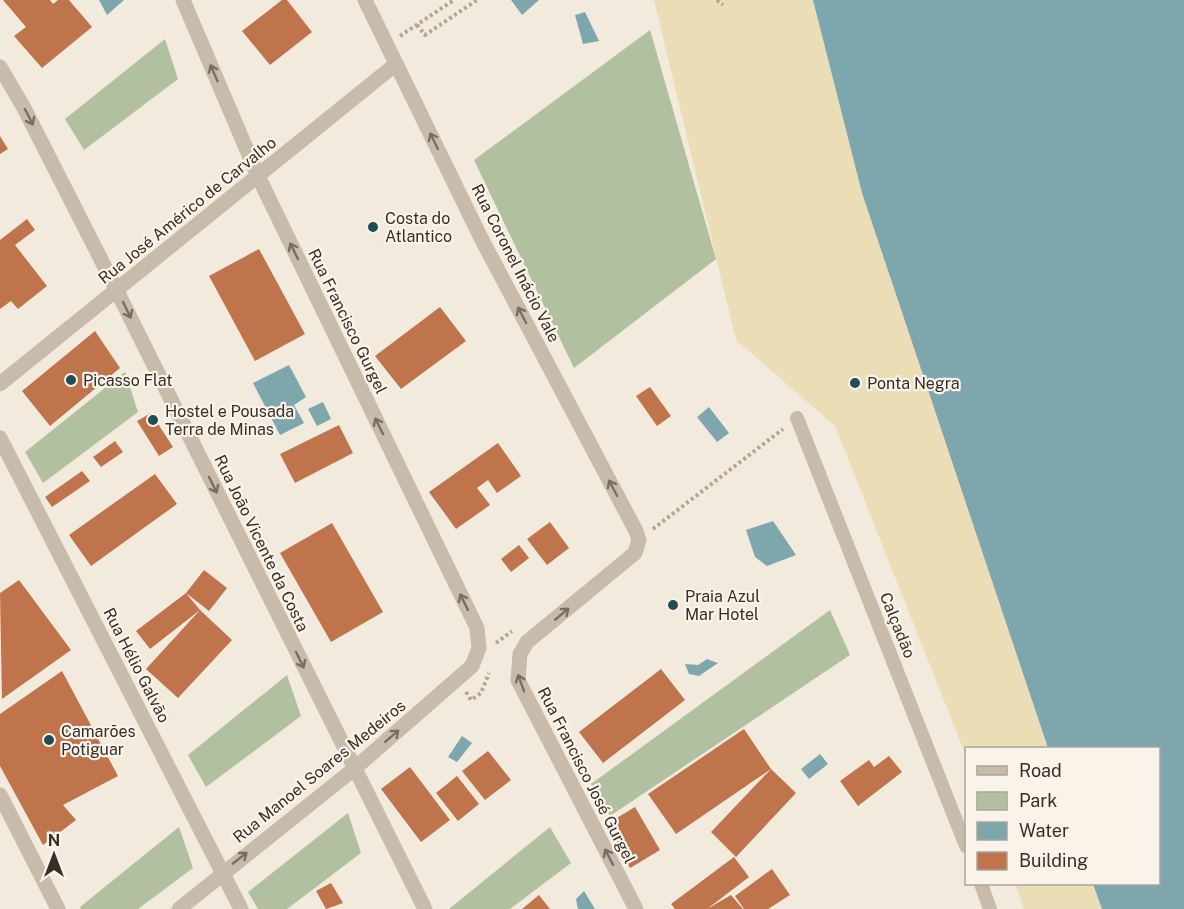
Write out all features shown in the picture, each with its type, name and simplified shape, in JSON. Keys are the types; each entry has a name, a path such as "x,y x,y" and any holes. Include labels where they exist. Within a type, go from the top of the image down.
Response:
{"street":[{"name":"Rua Francisco Gurgel","path":"183,0 258,176 477,628 479,648 477,657"},
{"name":"Rua Coronel Inácio Vale","path":"365,0 481,237 639,540"},
{"name":"Rua José Américo de Carvalho","path":"0,384 396,64"},
{"name":"Rua João Vicente da Costa","path":"0,67 24,108 116,289 424,909"},
{"name":"Calçadão","path":"797,418 965,843"},
{"name":"Rua Hélio Galvão","path":"0,438 241,909"},
{"name":"Rua Francisco José Gurgel","path":"636,909 518,680 520,654 527,642 635,553 639,540"},
{"name":"Rua Manoel Soares Medeiros","path":"179,909 222,872 354,768 472,666 477,657"},
{"path":"0,795 58,909"},
{"path":"981,885 990,909"}],"path":[{"path":"387,45 454,0"},
{"path":"417,25 425,35 477,0"},
{"path":"717,0 723,5"},
{"path":"639,540 797,418"}],"green space":[{"path":"650,30 716,259 574,368 474,160"},
{"path":"165,39 178,79 84,150 65,119"},
{"path":"125,372 138,412 43,483 25,452"},
{"path":"830,610 850,655 610,816 591,784"},
{"path":"287,675 301,716 206,787 188,755"},
{"path":"348,813 361,853 287,909 258,909 248,892"},
{"path":"179,827 193,868 138,909 81,909 80,907"},
{"path":"550,827 571,863 510,909 449,909"}],"sand":[{"name":"Ponta Negra","path":"654,0 813,0 862,193 1048,747 965,747 965,753 835,426 736,340"},
{"path":"1016,885 1093,885 1102,909 1024,909"}],"water":[{"path":"99,0 124,0 107,15"},
{"path":"511,0 539,0 522,15"},
{"path":"813,0 1184,0 1184,909 1102,909 1093,885 1160,885 1160,747 1048,747 862,193"},
{"path":"585,12 599,41 583,44 575,15"},
{"path":"289,365 306,397 294,405 304,423 280,435 253,383"},
{"path":"323,402 331,419 317,426 308,409"},
{"path":"709,407 729,433 717,442 697,417"},
{"path":"773,521 796,555 767,566 755,557 746,530"},
{"path":"707,659 718,663 699,676 689,674 685,664 698,665"},
{"path":"462,736 472,743 457,762 448,757"},
{"path":"820,754 828,764 809,779 801,769"},
{"path":"584,891 595,909 578,909 576,899"}],"building":[{"path":"3,0 50,0 53,4 58,0 69,0 92,27 42,68 14,36 26,27"},
{"path":"282,0 287,0 312,32 270,65 242,31"},
{"path":"0,136 8,149 0,154"},
{"path":"27,219 35,230 15,245 47,286 18,309 11,301 0,309 0,240"},
{"path":"259,249 305,334 255,361 209,276"},
{"path":"440,307 466,341 401,389 375,356"},
{"name":"Picasso Flat","path":"95,331 120,368 50,426 22,391"},
{"path":"650,387 671,416 657,426 636,396"},
{"path":"151,413 173,447 159,456 137,421"},
{"path":"339,425 353,453 295,483 280,454"},
{"path":"115,441 123,452 101,467 93,457"},
{"path":"498,443 521,476 497,493 488,480 477,488 490,505 456,529 429,492"},
{"path":"82,471 90,481 52,507 45,497"},
{"path":"155,474 177,504 91,566 69,535"},
{"path":"550,522 569,548 547,565 527,539"},
{"path":"332,523 383,612 331,642 280,553"},
{"path":"519,545 529,558 511,572 501,559"},
{"path":"204,570 227,588 209,611 186,593"},
{"path":"19,580 71,650 2,699 0,593"},
{"path":"186,593 200,610 150,649 136,631"},
{"path":"200,610 232,640 178,698 146,669"},
{"path":"661,669 685,700 603,763 579,732"},
{"name":"Camarões Potiguar","path":"62,671 118,776 63,805 76,820 43,845 0,766 0,714"},
{"path":"744,729 771,769 676,834 648,794"},
{"path":"488,751 511,780 485,800 462,771"},
{"path":"889,756 902,772 858,806 840,781 869,760 874,767"},
{"path":"410,767 450,820 421,842 381,789"},
{"path":"771,769 796,793 736,857 711,832"},
{"path":"457,776 479,804 458,821 436,793"},
{"path":"635,807 660,850 630,868 605,825"},
{"path":"734,857 749,877 707,909 675,909 671,904"},
{"path":"772,869 790,895 768,909 744,909 735,896"},
{"path":"331,883 343,903 326,909 316,891"},
{"path":"539,895 550,909 522,909"},
{"path":"731,895 743,909 707,909"}],"place":[{"name":"Costa do Atlantico","path":"373,227"},
{"name":"Picasso Flat","path":"71,380"},
{"name":"Ponta Negra","path":"855,383"},
{"name":"Hostel e Pousada Terra de Minas","path":"153,420"},
{"name":"Praia Azul Mar Hotel","path":"673,605"},
{"name":"Camarões Potiguar","path":"49,740"}]}
